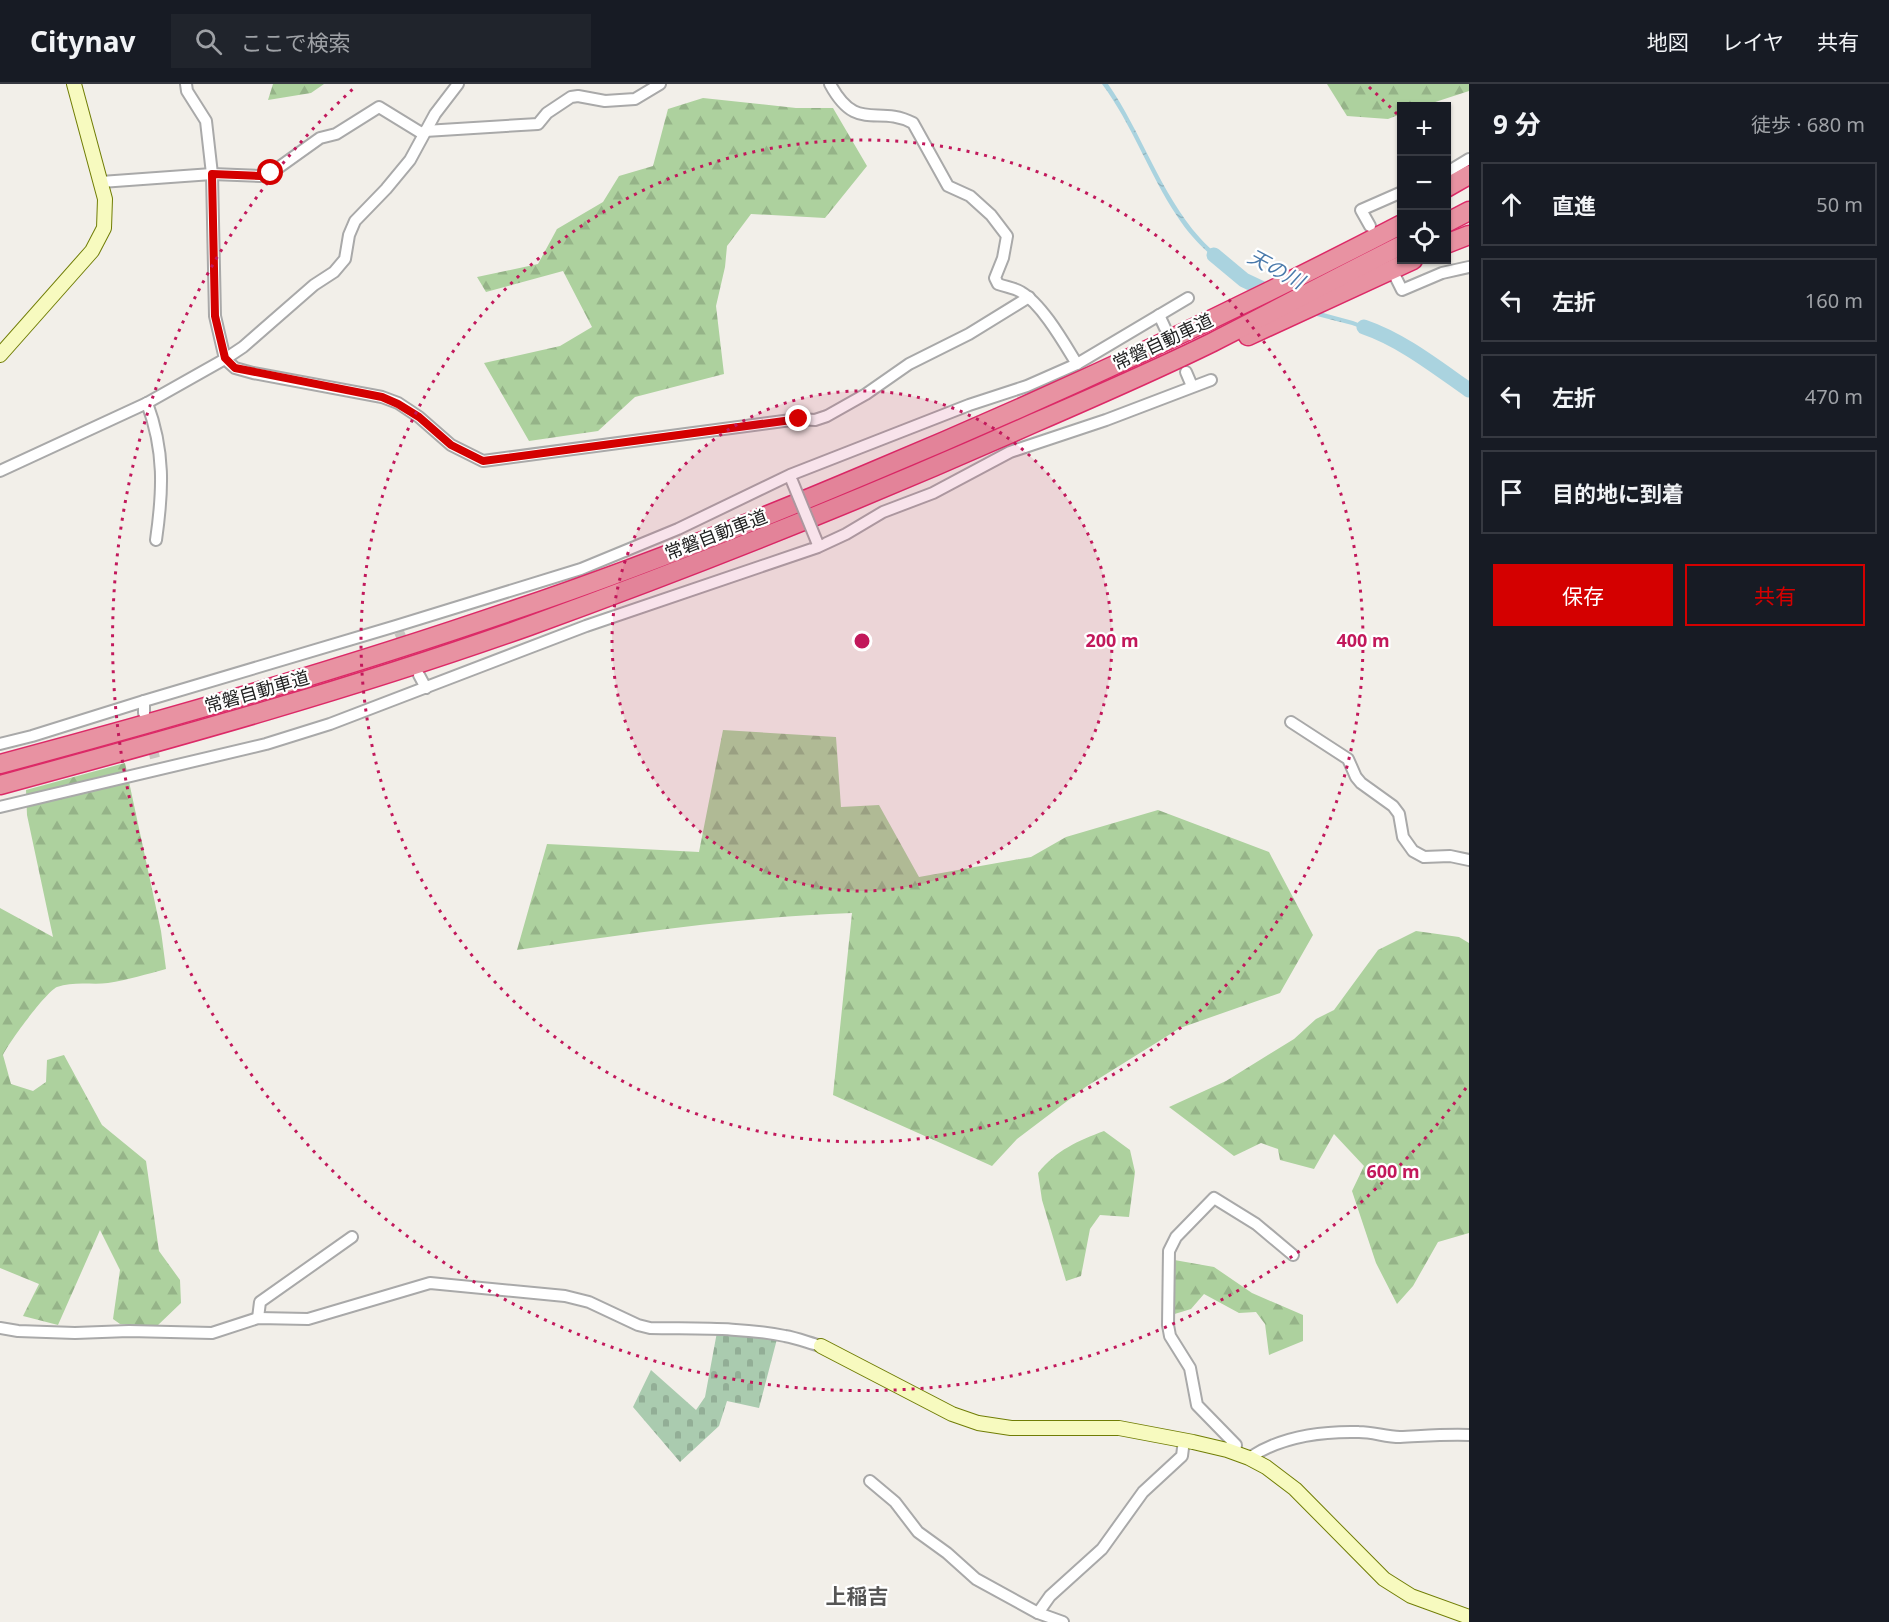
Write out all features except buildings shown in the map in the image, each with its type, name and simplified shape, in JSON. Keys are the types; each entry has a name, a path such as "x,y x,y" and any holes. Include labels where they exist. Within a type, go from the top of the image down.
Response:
{"highway":[{"path":"1451,185 1469,175"},
{"path":"1451,198 1469,189"},
{"path":"1451,220 1469,211"},
{"name":"常磐自動車道","path":"0,764 138,727 326,672 517,609 795,504 961,435 1198,327 1300,275 1376,230 1397,223"},
{"path":"1451,242 1469,235"},
{"name":"常磐自動車道","path":"0,785 334,690 526,626 804,522 970,452 1171,361 1275,317 1325,292 1397,247"},
{"path":"1325,292 1402,264"}],"street":[{"path":"0,355 92,251 104,228 105,199 74,84"},
{"path":"186,84 187,91 206,121 212,174 215,316 225,358 235,368 253,373 382,397 419,417 451,445 483,461 799,419 815,420 827,416 866,394 909,364 969,334 1029,297"},
{"path":"0,471 147,403 225,358 243,347 314,285 334,272 345,260 349,235 355,221 410,160 424,132 458,84"},
{"path":"101,182 212,174 260,176 271,173 320,138 336,134 379,107 424,132 538,124 547,113 572,97 579,96 604,101 635,99 660,84"},
{"path":"830,84 839,100 858,114 905,119 913,123 948,186 970,196 991,215 1007,236 1003,258 995,278 998,284 1019,290 1029,297 1050,322 1077,364"},
{"path":"1451,170 1469,159"},
{"path":"1376,230 1362,210 1397,194"},
{"path":"1396,278 1402,290 1442,273 1460,267 1469,267"},
{"path":"0,744 398,629 581,569 678,529 791,478 969,405 1027,386 1077,364 1188,298"},
{"path":"1159,315 1165,328"},
{"path":"1186,372 1192,386"},
{"path":"0,807 158,763 266,744 330,724 586,626 846,534 883,512 933,493 1010,452 1106,420 1210,380"},
{"path":"147,403 156,427 162,466 162,499 156,540"},
{"path":"791,478 817,544"},
{"path":"419,675 426,688"},
{"path":"144,701 144,713"},
{"path":"1291,722 1348,759 1361,783 1393,806 1399,814 1403,837 1413,851 1424,857 1450,856 1469,860"},
{"path":"1235,1453 1236,1445 1197,1405 1190,1368 1170,1336 1168,1325 1169,1251 1176,1237 1214,1198 1256,1224 1293,1255"},
{"path":"258,1318 260,1302 352,1237"},
{"path":"0,1328 75,1333 129,1331 199,1334 224,1331 258,1318 308,1319 430,1283 565,1296 589,1302 650,1329 740,1330 786,1336 821,1346 952,1414 978,1423 1011,1428 1085,1426 1119,1428 1184,1440 1249,1458 1266,1467 1294,1489 1384,1579 1411,1596 1469,1617"},
{"path":"1249,1458 1289,1438 1326,1434 1359,1432 1398,1437 1469,1435"},
{"path":"1038,1612 1050,1596 1102,1549 1143,1492 1182,1456 1184,1440"},
{"path":"870,1481 895,1502 918,1532 976,1579 1038,1612 1063,1622"}],"green space":[{"path":"273,84 324,84 311,93 268,100"},
{"path":"1327,84 1469,84 1469,91 1435,102 1397,102 1397,116 1388,119 1347,116"},
{"path":"703,98 796,108 833,108 867,166 825,218 751,214 727,246 725,267 716,306 724,374 635,397 598,431 529,441 484,363 560,346 592,327 563,271 486,292 477,277 538,264 557,229 603,202 619,176 653,166 668,109"},
{"path":"723,730 836,737 841,807 879,805 919,877 1031,857 1066,837 1158,810 1269,852 1313,935 1280,993 1180,1028 1087,1086 1017,1139 992,1166 833,1095 852,913 726,922 517,950 547,844 699,852"},
{"path":"125,763 161,931 166,969 108,983 69,984 57,987 28,1018 3,1055 11,1084 33,1091 46,1082 47,1060 64,1055 102,1125 146,1161 159,1251 180,1280 181,1303 157,1326 120,1324 113,1319 120,1270 100,1230 58,1325 23,1316 39,1284 0,1268 0,908 53,937 27,815 26,790"},
{"path":"1416,931 1459,937 1469,943 1469,1233 1438,1242 1413,1286 1397,1304 1376,1263 1352,1191 1364,1166 1334,1134 1314,1169 1280,1160 1278,1149 1261,1143 1234,1156 1169,1107 1226,1081 1294,1039 1316,1019 1334,1010 1378,950"},
{"path":"1104,1131 1130,1150 1135,1172 1129,1217 1100,1215 1090,1229 1081,1276 1066,1281 1042,1200 1038,1173 1060,1152"},
{"path":"1163,1258 1214,1267 1252,1293 1303,1315 1303,1341 1269,1355 1265,1324 1256,1312 1239,1313 1204,1294 1191,1309 1168,1316"},
{"path":"717,1332 777,1339 759,1408 727,1401 719,1426 680,1462 633,1407 651,1370 696,1410 705,1397"}],"water":[{"path":"1102,84 1108,84 1120,103 1162,182 1186,220 1203,242 1231,266 1227,269 1200,245 1182,224 1113,99"},
{"path":"1246,278 1316,311 1382,332 1380,335 1313,315 1243,282"}],"waterway":[{"name":"天の川","path":"1214,255 1244,280 1263,289"},
{"name":"天の川","path":"1364,327 1392,339 1469,390"}],"tunnel":[{"path":"399,632 417,670"},
{"path":"150,738 155,758"}],"district":[{"name":"上稲吉","path":"857,1597"}],"route":[{"path":"271,173 260,176 212,174 215,316 225,358 235,368 382,397 419,417 451,445 483,461 799,419"}]}
